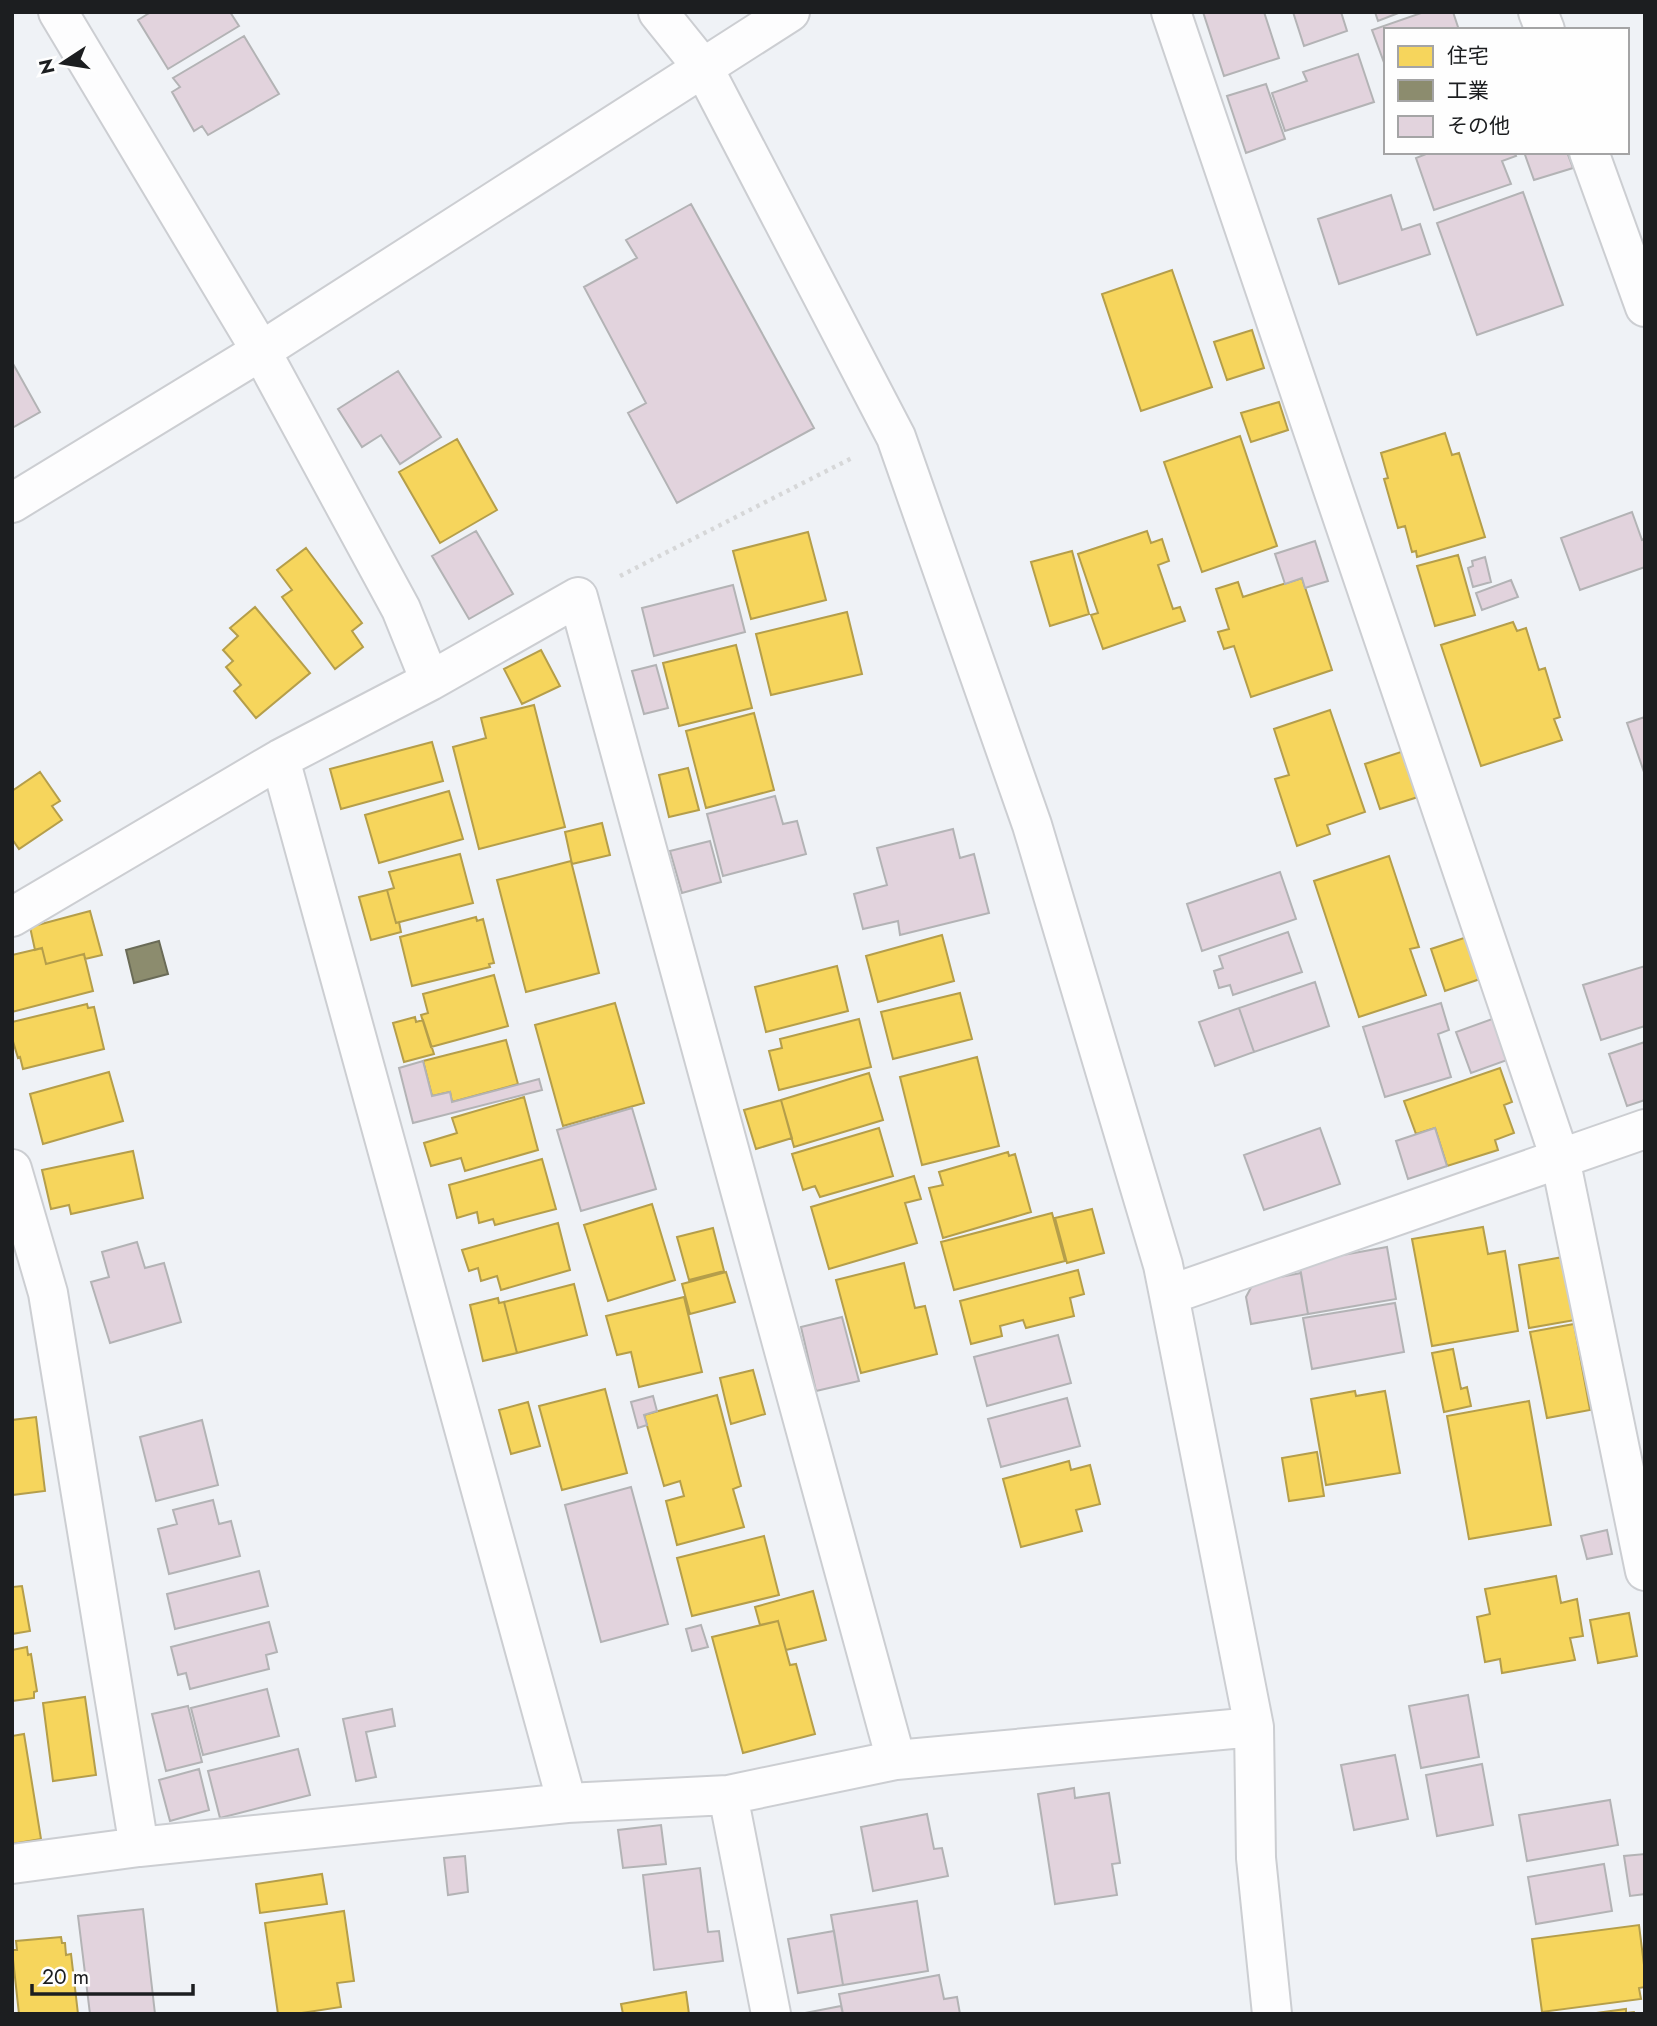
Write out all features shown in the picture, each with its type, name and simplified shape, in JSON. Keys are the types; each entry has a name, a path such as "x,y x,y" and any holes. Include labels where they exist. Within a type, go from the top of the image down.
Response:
{"street":[{"path":"58,12 261,351 401,608 430,681"},
{"path":"658,12 704,69 896,437 1032,824 1159,1252 1169,1295 1254,1727 1256,1858 1272,2014"},
{"path":"12,503 261,351 790,12"},
{"path":"1171,12 1560,1158 1645,1571"},
{"path":"1590,154 1645,307"},
{"path":"12,917 280,759 430,681 578,597 897,1760"},
{"path":"280,759 567,1803"},
{"path":"1169,1295 1645,1129"},
{"path":"12,1169 48,1293 139,1847"},
{"path":"12,1864 139,1847 567,1803 728,1795 897,1760 1254,1727"},
{"path":"728,1795 771,2014"}],"path":[{"path":"578,597 896,437"}],"building: 住宅":[{"path":"1172,270 1212,387 1141,411 1102,294"},
{"path":"1252,330 1264,368 1227,380 1214,342"},
{"path":"1279,402 1288,430 1251,442 1241,413"},
{"path":"1445,433 1452,455 1459,453 1485,537 1417,557 1416,551 1412,552 1405,526 1398,528 1384,479 1388,478 1381,453"},
{"path":"1240,436 1277,546 1202,572 1164,462"},
{"path":"457,439 497,510 440,543 399,472"},
{"path":"1147,531 1151,543 1162,539 1169,561 1158,565 1173,609 1180,607 1185,621 1103,649 1091,615 1098,613 1078,554"},
{"path":"808,532 826,600 751,619 733,551"},
{"path":"306,548 362,623 352,631 363,647 335,669 282,597 292,590 277,570"},
{"path":"1072,551 1089,614 1050,626 1031,562"},
{"path":"1458,555 1475,615 1435,626 1417,566"},
{"path":"1302,578 1332,670 1251,697 1234,646 1224,649 1218,632 1229,629 1216,589 1238,582 1243,597"},
{"path":"255,607 310,673 256,718 234,691 241,685 226,667 233,661 223,650 238,636 230,628"},
{"path":"847,612 862,674 771,695 756,634"},
{"path":"1513,622 1517,631 1526,628 1539,670 1545,668 1560,717 1554,719 1562,740 1481,766 1441,645"},
{"path":"736,645 752,708 679,726 663,663"},
{"path":"541,650 560,686 522,704 504,669"},
{"path":"534,705 565,827 479,849 453,747 486,738 481,718"},
{"path":"1330,710 1365,812 1327,825 1330,834 1297,846 1275,779 1289,775 1274,729"},
{"path":"754,713 774,790 706,808 686,731"},
{"path":"432,742 443,781 341,809 330,769"},
{"path":"1404,751 1418,797 1380,809 1365,764"},
{"path":"688,768 699,810 669,817 659,775"},
{"path":"40,772 60,801 52,806 62,820 19,849 12,839 12,791"},
{"path":"449,791 463,839 379,863 365,815"},
{"path":"602,823 610,855 572,864 565,832"},
{"path":"460,854 473,903 396,923 387,890 394,888 389,872"},
{"path":"1389,856 1419,947 1410,949 1426,995 1359,1017 1314,881"},
{"path":"571,861 599,973 526,992 497,880"},
{"path":"387,890 401,932 371,940 359,897"},
{"path":"90,911 102,955 85,959 84,954 46,964 42,948 35,950 30,927"},
{"path":"476,917 477,921 483,919 494,963 489,964 490,967 412,986 400,937"},
{"path":"942,935 954,981 878,1002 866,956"},
{"path":"1467,937 1480,979 1445,991 1431,949"},
{"path":"42,948 46,964 84,954 93,991 12,1012 12,955"},
{"path":"837,966 848,1011 766,1032 755,987"},
{"path":"494,975 508,1026 431,1047 421,1015 428,1013 423,994"},
{"path":"960,993 972,1039 893,1059 881,1012"},
{"path":"615,1003 644,1103 563,1126 535,1025"},
{"path":"87,1004 88,1008 94,1007 104,1049 23,1069 12,1038 12,1022"},
{"path":"415,1017 416,1022 423,1020 434,1054 404,1062 393,1023"},
{"path":"859,1019 871,1067 779,1090 769,1051 782,1048 780,1039"},
{"path":"506,1040 518,1084 452,1102 450,1092 432,1096 423,1061"},
{"path":"977,1057 999,1146 922,1165 900,1077"},
{"path":"1500,1068 1512,1102 1504,1105 1514,1133 1495,1140 1498,1150 1447,1166 1435,1128 1416,1134 1404,1101"},
{"path":"109,1072 123,1121 43,1144 30,1094"},
{"path":"869,1073 883,1120 794,1147 781,1100"},
{"path":"524,1097 538,1150 465,1171 461,1158 431,1166 424,1143 457,1133 452,1118"},
{"path":"781,1100 792,1138 756,1149 744,1110"},
{"path":"879,1128 893,1176 820,1197 815,1186 803,1190 792,1154"},
{"path":"133,1151 143,1198 71,1214 69,1205 51,1209 42,1170"},
{"path":"1008,1152 1009,1156 1015,1154 1031,1212 943,1238 929,1188 943,1185 939,1172"},
{"path":"542,1159 556,1209 495,1225 493,1219 479,1223 477,1212 457,1218 449,1185"},
{"path":"914,1176 921,1199 905,1203 917,1243 829,1269 811,1207"},
{"path":"652,1204 675,1280 608,1301 584,1225"},
{"path":"1092,1209 1104,1253 1067,1263 1055,1218"},
{"path":"1052,1213 1065,1261 954,1290 941,1242"},
{"path":"558,1223 570,1270 501,1290 497,1276 481,1281 478,1268 469,1271 462,1250"},
{"path":"1483,1227 1488,1254 1505,1251 1518,1331 1432,1346 1412,1239"},
{"path":"713,1228 724,1271 689,1280 677,1237"},
{"path":"1563,1257 1575,1320 1529,1328 1519,1265"},
{"path":"904,1263 915,1308 925,1306 937,1354 861,1373 836,1280"},
{"path":"1078,1270 1084,1294 1070,1298 1074,1316 1026,1328 1023,1320 1000,1326 1002,1336 971,1344 960,1301"},
{"path":"726,1272 735,1302 690,1314 682,1284"},
{"path":"574,1284 587,1335 517,1353 504,1302"},
{"path":"684,1297 702,1372 639,1387 631,1352 617,1355 606,1316"},
{"path":"498,1298 499,1303 504,1302 517,1353 483,1361 470,1305"},
{"path":"1574,1324 1590,1410 1547,1418 1530,1332"},
{"path":"1453,1349 1461,1389 1467,1387 1471,1406 1444,1412 1432,1353"},
{"path":"753,1370 765,1414 731,1424 720,1378"},
{"path":"605,1389 627,1473 562,1490 539,1406"},
{"path":"1355,1391 1356,1396 1385,1391 1400,1473 1326,1485 1311,1399"},
{"path":"717,1395 741,1486 733,1489 744,1527 677,1545 666,1501 684,1496 680,1481 664,1486 644,1415"},
{"path":"1529,1401 1551,1525 1469,1539 1447,1416"},
{"path":"528,1402 540,1446 511,1454 499,1410"},
{"path":"36,1417 45,1491 12,1495 12,1420"},
{"path":"1317,1452 1324,1496 1289,1501 1282,1458"},
{"path":"1069,1461 1071,1470 1090,1465 1100,1504 1076,1510 1082,1531 1021,1547 1003,1479"},
{"path":"764,1536 779,1595 692,1616 677,1558"},
{"path":"1556,1576 1561,1603 1577,1599 1583,1636 1570,1638 1575,1660 1502,1673 1500,1659 1485,1662 1477,1617 1490,1614 1485,1589"},
{"path":"12,1581 13,1587 22,1586 30,1631 12,1634"},
{"path":"813,1591 826,1640 786,1650 778,1621 760,1625 755,1607"},
{"path":"1629,1613 1637,1656 1598,1663 1590,1620"},
{"path":"778,1621 790,1665 796,1664 815,1734 743,1753 712,1637"},
{"path":"27,1647 28,1655 31,1654 37,1691 34,1692 34,1698 12,1701 12,1650"},
{"path":"85,1697 96,1775 53,1781 43,1703"},
{"path":"24,1734 41,1839 12,1844 12,1736"},
{"path":"322,1874 327,1904 260,1913 256,1884"},
{"path":"344,1911 354,1981 337,1983 341,2007 278,2014 265,1923"},
{"path":"1639,1925 1645,1973 1645,1987 1639,1988 1641,1999 1542,2012 1532,1939"},
{"path":"61,1937 62,1943 65,1943 66,1955 71,1954 78,2014 19,2014 12,1950 17,1950 16,1941"},
{"path":"686,1992 689,2014 623,2014 621,2004"},
{"path":"1626,2009 1626,2013 1635,2014 1589,2014"}],"building: 工業":[{"path":"159,941 168,974 134,983 126,950"}],"building: その他":[{"path":"151,12 230,12 239,26 168,69 138,20"},
{"path":"1203,12 1264,12 1279,58 1224,76"},
{"path":"1293,12 1341,12 1347,31 1304,46"},
{"path":"1375,12 1401,12 1378,21"},
{"path":"1424,12 1453,12 1458,28 1384,28 1384,63 1372,30"},
{"path":"244,36 279,94 208,135 202,126 194,131 172,92 180,87 173,78"},
{"path":"1358,54 1374,102 1285,131 1272,93 1307,81 1303,72"},
{"path":"1266,84 1285,139 1246,153 1227,96"},
{"path":"1426,154 1516,156 1502,161 1511,184 1434,210 1416,158"},
{"path":"1525,154 1568,154 1573,168 1534,180"},
{"path":"1523,192 1563,305 1477,335 1437,223"},
{"path":"1391,195 1402,230 1420,224 1430,254 1339,284 1318,219"},
{"path":"691,204 814,428 677,503 628,413 646,403 584,287 637,258 626,240"},
{"path":"12,362 40,412 12,428"},
{"path":"398,371 441,437 400,464 381,435 362,447 338,409"},
{"path":"1632,512 1642,540 1645,539 1645,567 1580,590 1561,538"},
{"path":"476,531 513,594 469,619 432,556"},
{"path":"1315,541 1328,581 1305,588 1302,578 1285,584 1275,554"},
{"path":"1485,557 1491,582 1473,587 1468,568 1473,566 1472,561"},
{"path":"1511,580 1518,597 1482,610 1476,593"},
{"path":"733,585 745,632 654,656 642,608"},
{"path":"656,665 668,708 644,714 632,671"},
{"path":"1645,717 1645,772 1644,772 1627,723"},
{"path":"775,796 783,824 797,821 806,854 723,876 707,814"},
{"path":"953,829 960,858 974,854 989,913 900,935 898,921 863,929 854,894 887,885 877,848"},
{"path":"710,841 721,882 682,893 670,851"},
{"path":"1280,872 1296,919 1202,951 1187,904"},
{"path":"1288,932 1302,972 1233,995 1230,985 1219,988 1214,971 1223,968 1219,956"},
{"path":"1645,966 1645,1026 1601,1040 1583,985"},
{"path":"1315,982 1329,1026 1254,1052 1239,1008"},
{"path":"1441,1003 1449,1030 1438,1034 1451,1077 1385,1097 1363,1027"},
{"path":"1239,1008 1254,1052 1215,1066 1199,1022"},
{"path":"1495,1018 1510,1059 1471,1073 1456,1032"},
{"path":"1645,1042 1645,1100 1627,1106 1609,1054"},
{"path":"423,1061 432,1096 450,1092 452,1102 539,1079 542,1090 413,1123 399,1068"},
{"path":"632,1108 656,1189 581,1211 557,1130"},
{"path":"1320,1128 1340,1184 1264,1210 1244,1155"},
{"path":"1435,1128 1447,1166 1408,1179 1396,1141"},
{"path":"137,1242 145,1268 164,1263 181,1322 110,1343 91,1282 109,1277 102,1252"},
{"path":"1387,1247 1396,1299 1308,1314 1299,1263"},
{"path":"1301,1273 1308,1314 1251,1324 1246,1297 1254,1282"},
{"path":"1395,1303 1404,1352 1312,1369 1303,1318"},
{"path":"842,1317 859,1381 816,1391 801,1327"},
{"path":"1058,1335 1071,1383 987,1406 974,1357"},
{"path":"653,1396 657,1411 644,1415 647,1425 638,1428 631,1402"},
{"path":"1067,1398 1080,1446 1001,1467 988,1419"},
{"path":"202,1420 218,1485 156,1501 140,1437"},
{"path":"631,1487 668,1624 601,1642 565,1505"},
{"path":"213,1500 219,1524 231,1521 240,1556 169,1574 158,1529 177,1524 173,1510"},
{"path":"1607,1530 1612,1554 1587,1559 1581,1536"},
{"path":"259,1571 268,1606 175,1629 167,1594"},
{"path":"269,1622 277,1652 266,1655 269,1669 190,1689 186,1673 178,1675 171,1647"},
{"path":"701,1625 708,1647 692,1651 686,1629"},
{"path":"267,1689 279,1736 203,1755 191,1708"},
{"path":"1468,1695 1479,1757 1421,1768 1409,1706"},
{"path":"188,1706 202,1762 166,1771 152,1714"},
{"path":"392,1709 395,1726 366,1732 376,1777 356,1781 343,1719"},
{"path":"298,1749 310,1795 220,1818 208,1771"},
{"path":"1395,1755 1408,1819 1354,1830 1341,1765"},
{"path":"1482,1764 1493,1825 1437,1836 1426,1775"},
{"path":"199,1769 209,1810 170,1821 159,1780"},
{"path":"1074,1788 1075,1798 1109,1793 1120,1863 1112,1864 1117,1895 1055,1904 1038,1794"},
{"path":"1610,1800 1618,1845 1527,1861 1519,1815"},
{"path":"927,1814 934,1849 942,1848 948,1876 873,1891 861,1827"},
{"path":"661,1825 666,1864 623,1868 618,1830"},
{"path":"1645,1854 1645,1894 1630,1896 1624,1856"},
{"path":"465,1856 468,1892 448,1895 444,1858"},
{"path":"1604,1864 1612,1911 1536,1924 1528,1877"},
{"path":"700,1868 708,1932 719,1931 723,1961 654,1970 643,1875"},
{"path":"917,1901 928,1971 843,1985 831,1915"},
{"path":"143,1909 155,2014 90,2014 78,1916"},
{"path":"834,1931 843,1985 798,1993 788,1939"},
{"path":"939,1975 944,1999 957,1997 960,2014 843,2014 839,1994"},
{"path":"841,2006 843,2014 800,2014"}]}
